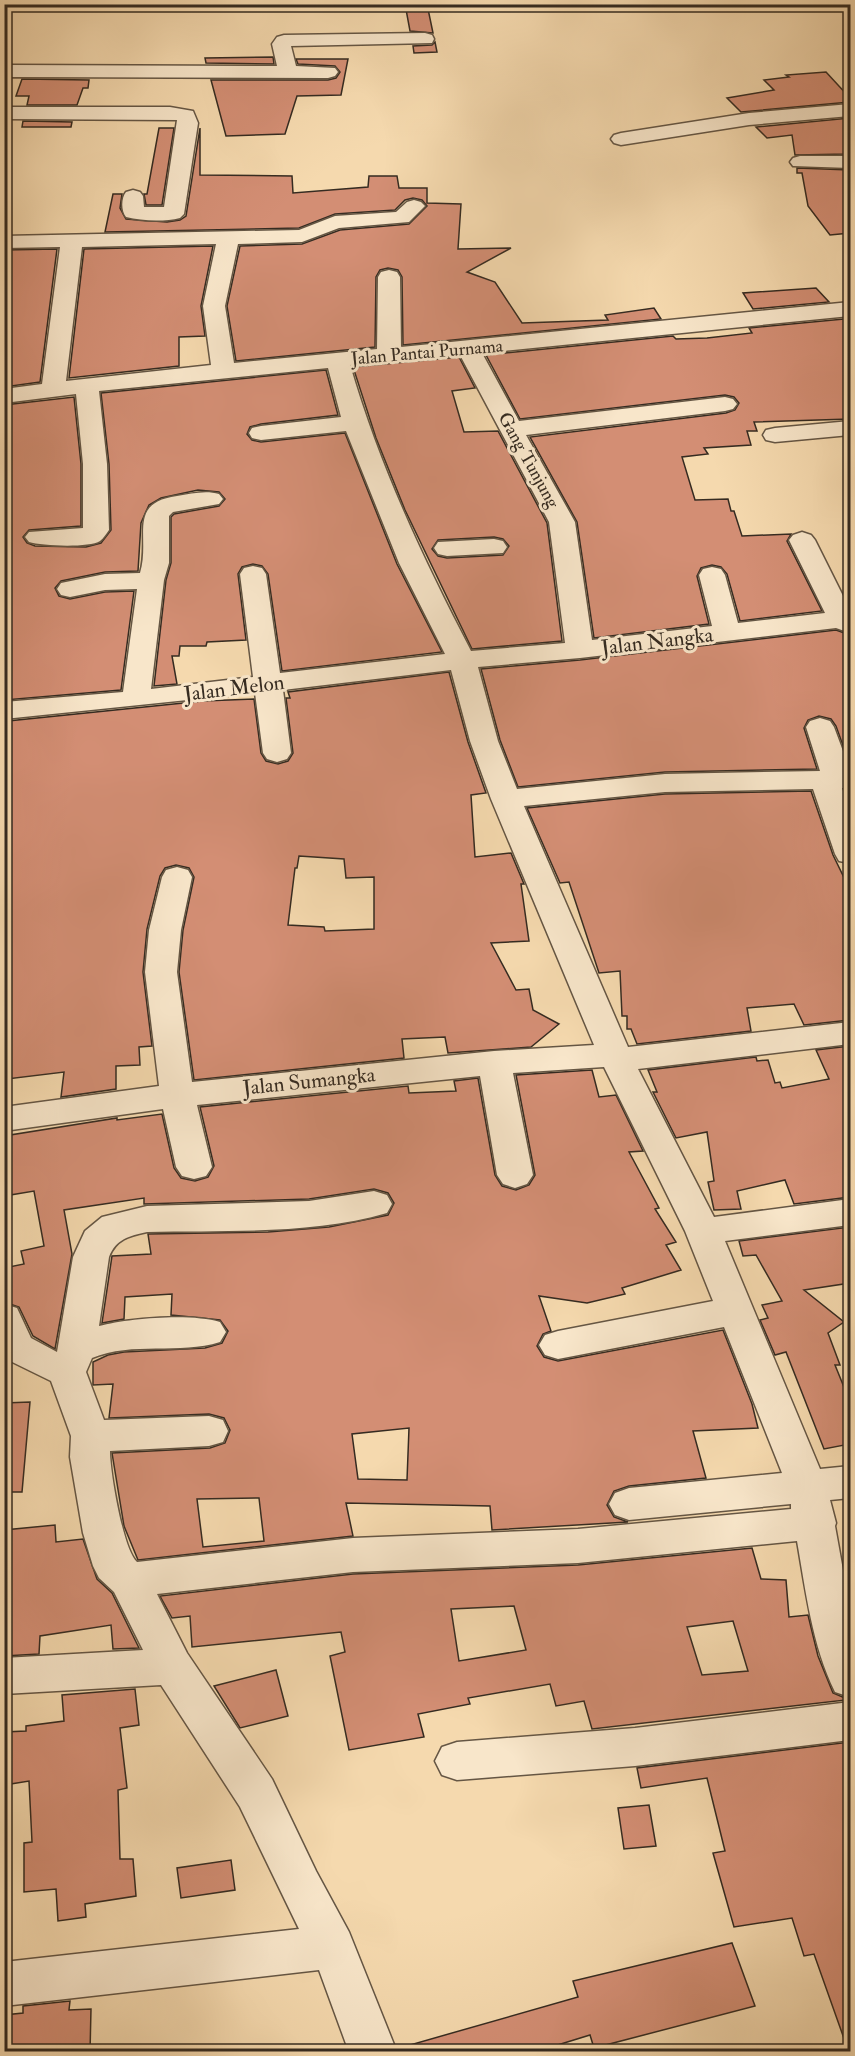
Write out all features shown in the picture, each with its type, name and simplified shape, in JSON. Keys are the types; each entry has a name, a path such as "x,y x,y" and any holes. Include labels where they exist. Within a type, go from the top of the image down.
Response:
{"street":[{"path":"288,70 281,44 284,41 425,39"},
{"path":"4,73 12,71 288,70 328,72"},
{"path":"621,139 749,119 850,110"},
{"path":"4,113 186,115 188,123 173,214 134,213 131,209 133,196"},
{"path":"800,162 850,162"},
{"path":"4,242 306,236 335,222 402,218 414,206"},
{"path":"223,370 214,306 228,238"},
{"path":"53,389 72,240"},
{"path":"389,277 389,356"},
{"name":"Jalan Pantai Purnama","path":"4,396 223,370 688,329 850,309"},
{"name":"Gang Tunjung","path":"468,348 562,522 579,650"},
{"path":"337,359 355,423 412,562 462,660 484,741 506,799 617,1057 704,1231 812,1504 833,1626 850,1679"},
{"path":"38,537 90,536 96,530 95,464 87,386"},
{"path":"511,429 725,404"},
{"path":"261,433 355,423"},
{"path":"775,435 850,428"},
{"path":"136,699 151,580 156,563 156,515 165,506 210,499"},
{"path":"802,540 847,621"},
{"path":"447,548 494,547"},
{"path":"254,574 277,753"},
{"path":"712,575 727,632"},
{"path":"70,589 105,582 151,580"},
{"name":"Jalan Nangka","path":"462,660 579,650 727,632 847,621"},
{"name":"Jalan Melon","path":"4,711 136,699 462,660"},
{"path":"820,727 837,779 850,854"},
{"path":"506,799 665,783 837,779"},
{"path":"177,877 165,930 161,972 177,1094 197,1193"},
{"name":"Jalan Sumangka","path":"4,1119 177,1094 495,1062 617,1057 850,1033"},
{"path":"495,1062 515,1175"},
{"path":"373,2052 333,1947 300,1886 256,1793 172,1666 129,1580 113,1566 103,1533 90,1457 90,1436 72,1360 91,1257 98,1240 115,1226 147,1219 197,1193 309,1215 374,1204"},
{"path":"704,1231 850,1212"},
{"path":"558,1345 736,1311"},
{"path":"4,1318 16,1347 43,1362 72,1360 89,1342 138,1335 207,1332"},
{"path":"90,1436 209,1431"},
{"path":"129,1580 353,1555 518,1546 578,1546 812,1504 850,1482"},
{"path":"628,1504 812,1504"},
{"path":"4,1676 172,1666"},
{"path":"457,1761 635,1747 850,1721"},
{"path":"4,1984 333,1947"}],"building":[{"path":"405,4 427,4 433,33 410,31"},
{"path":"435,42 437,52 414,53 413,46 432,45"},
{"path":"273,57 274,64 206,63 205,58"},
{"path":"296,59 348,59 341,95 297,96 285,134 226,136 211,80 328,80 336,78 340,72 335,66 298,64"},
{"path":"826,72 850,98 850,102 741,112 727,98 774,90 764,80 789,77 786,75"},
{"path":"22,79 89,80 88,88 83,88 77,105 27,105 29,96 16,96"},
{"path":"850,118 850,144 844,144 848,154 795,155 792,135 767,138 756,127"},
{"path":"23,121 72,122 71,127 22,127"},
{"path":"159,128 174,128 162,205 146,205 144,194 147,194"},
{"path":"200,128 200,175 292,176 293,193 368,187 369,176 397,176 399,188 427,188 427,203 461,204 458,249 511,248 467,272 495,282 522,323 608,320 605,315 654,308 661,319 403,345 402,277 398,270 388,268 380,270 376,277 375,347 236,361 227,306 240,246 302,244 340,230 409,224 427,206 422,200 413,198 405,200 395,210 335,214 299,228 105,232 113,194 122,194 120,208 126,219 167,222 180,220 186,216"},
{"path":"797,168 850,170 850,233 830,235 808,206 802,173 797,173"},
{"path":"213,246 201,306 205,336 179,337 179,366 69,378 84,249"},
{"path":"57,249 40,382 4,387 4,250"},
{"path":"816,288 829,302 753,309 743,293"},
{"path":"844,319 850,328 850,419 754,422 757,431 747,431 751,445 704,448 708,454 682,457 695,500 728,499 742,536 791,534 787,541 822,611 740,621 727,574 721,567 712,565 701,568 697,576 709,624 594,638 577,522 530,437 726,413 735,410 739,403 734,397 725,395 520,419 486,355 673,336 676,339 707,338 752,333 749,328"},
{"path":"459,357 475,388 452,391 464,432 498,431 547,523 562,641 472,649 405,510 376,438 353,367","holes":["494,537 503,539 509,546 503,555 447,558 438,556 432,549 438,540"]},
{"path":"326,370 338,415 261,424 250,427 247,434 252,440 261,442 345,433 397,564 442,652 282,671 268,574 262,566 253,564 242,567 238,574 246,640 207,642 206,646 180,646 179,656 172,656 177,684 154,686 166,580 171,563 171,517 174,514 219,506 225,499 219,492 198,490 161,498 149,505 141,523 138,571 105,572 61,581 55,588 59,596 70,599 105,592 134,591 121,690 5,700 4,405 74,397 81,464 81,526 29,530 23,537 27,543 35,546 86,547 101,543 111,530 109,464 101,393"},
{"path":"836,630 850,635 850,765 836,726 831,719 819,716 808,720 804,728 817,769 665,772 518,787 500,740 481,669 580,660"},
{"path":"449,672 468,742 486,793 471,795 475,857 511,853 524,884 521,884 529,941 491,943 516,990 529,989 533,1010 559,1024 531,1047 448,1053 445,1037 402,1039 404,1058 194,1080 179,972 183,930 194,877 189,868 176,865 165,868 160,876 147,929 143,972 152,1046 139,1047 140,1065 116,1066 116,1089 61,1097 64,1072 7,1079 4,1054 4,785 9,785 8,721 203,701 254,699 261,753 266,761 278,764 288,761 293,753 286,698 290,698 288,692","holes":["299,856 344,859 346,878 374,877 374,929 325,931 324,927 288,925 295,868 297,868"]},
{"path":"811,791 833,855 850,890 850,1020 804,1025 794,1004 747,1008 751,1031 637,1044 631,1029 627,1029 627,1016 622,1016 620,971 599,973 569,882 560,883 527,808 665,794"},
{"path":"850,1046 850,1197 794,1204 785,1180 737,1191 741,1209 714,1210 708,1182 714,1181 707,1132 676,1138 653,1092 657,1092 648,1070 756,1057 757,1061 768,1060 775,1083 780,1082 782,1088 829,1079 816,1050"},
{"path":"592,1070 599,1097 616,1095 643,1151 629,1152 659,1208 655,1209 676,1242 666,1245 681,1270 622,1288 625,1294 587,1303 539,1296 551,1331 543,1334 537,1346 544,1357 558,1361 723,1330 752,1404 758,1428 693,1431 706,1478 629,1486 614,1491 607,1505 614,1517 628,1522 492,1530 490,1506 346,1503 353,1536 138,1560 124,1526 112,1453 210,1448 225,1443 230,1430 224,1418 209,1414 109,1418 113,1384 93,1385 93,1362 108,1355 124,1352 205,1348 222,1343 228,1331 220,1320 171,1315 172,1294 125,1297 124,1319 102,1323 112,1256 151,1254 148,1234 268,1232 329,1227 388,1215 394,1203 388,1193 374,1189 309,1199 144,1204 144,1198 64,1210 72,1254 55,1349 33,1336 19,1307 4,1302 4,1268 24,1264 21,1251 44,1246 34,1191 4,1196 4,1136 117,1118 117,1120 162,1114 174,1168 181,1178 195,1181 208,1177 214,1166 200,1107 408,1086 409,1093 456,1091 454,1081 478,1078 495,1175 502,1186 516,1190 529,1185 535,1175 516,1075","holes":["409,1428 407,1480 358,1479 352,1434","259,1498 264,1541 203,1547 197,1499"]},
{"path":"850,1227 850,1283 804,1290 844,1322 828,1333 840,1365 835,1365 850,1402 850,1444 824,1449 786,1352 775,1355 760,1320 768,1318 762,1305 782,1301 756,1255 743,1256 739,1241"},
{"path":"30,1402 22,1492 4,1492 4,1403"},
{"path":"55,1525 56,1542 83,1539 97,1579 112,1593 139,1648 113,1649 111,1625 40,1636 39,1654 4,1656 4,1530"},
{"path":"752,1548 761,1579 786,1580 789,1617 808,1615 818,1656 833,1693 846,1700 592,1729 584,1701 556,1706 550,1684 468,1698 470,1704 418,1714 424,1737 349,1750 330,1656 345,1652 341,1632 192,1647 190,1616 172,1618 160,1596 353,1574 578,1565","holes":["514,1606 526,1650 459,1661 451,1609","733,1621 748,1671 702,1675 687,1627"]},
{"path":"276,1670 288,1716 240,1728 214,1686"},
{"path":"135,1689 139,1725 120,1728 127,1788 118,1790 120,1859 133,1859 136,1896 85,1904 86,1917 58,1921 56,1889 24,1892 24,1843 32,1842 29,1781 4,1785 4,1732 26,1731 26,1726 64,1721 62,1695"},
{"path":"850,1742 850,2046 847,2047 814,1954 804,1956 792,1918 734,1927 713,1853 725,1851 707,1778 641,1788 637,1768"},
{"path":"649,1805 656,1846 624,1849 618,1808"},
{"path":"231,1860 235,1890 181,1898 177,1868"},
{"path":"732,1943 755,2006 594,2048 590,2035 535,2052 411,2052 410,2045 578,1997 573,1981"},
{"path":"70,2001 69,2010 91,2009 90,2052 4,2052 4,2015 23,2013 23,2006"}]}
